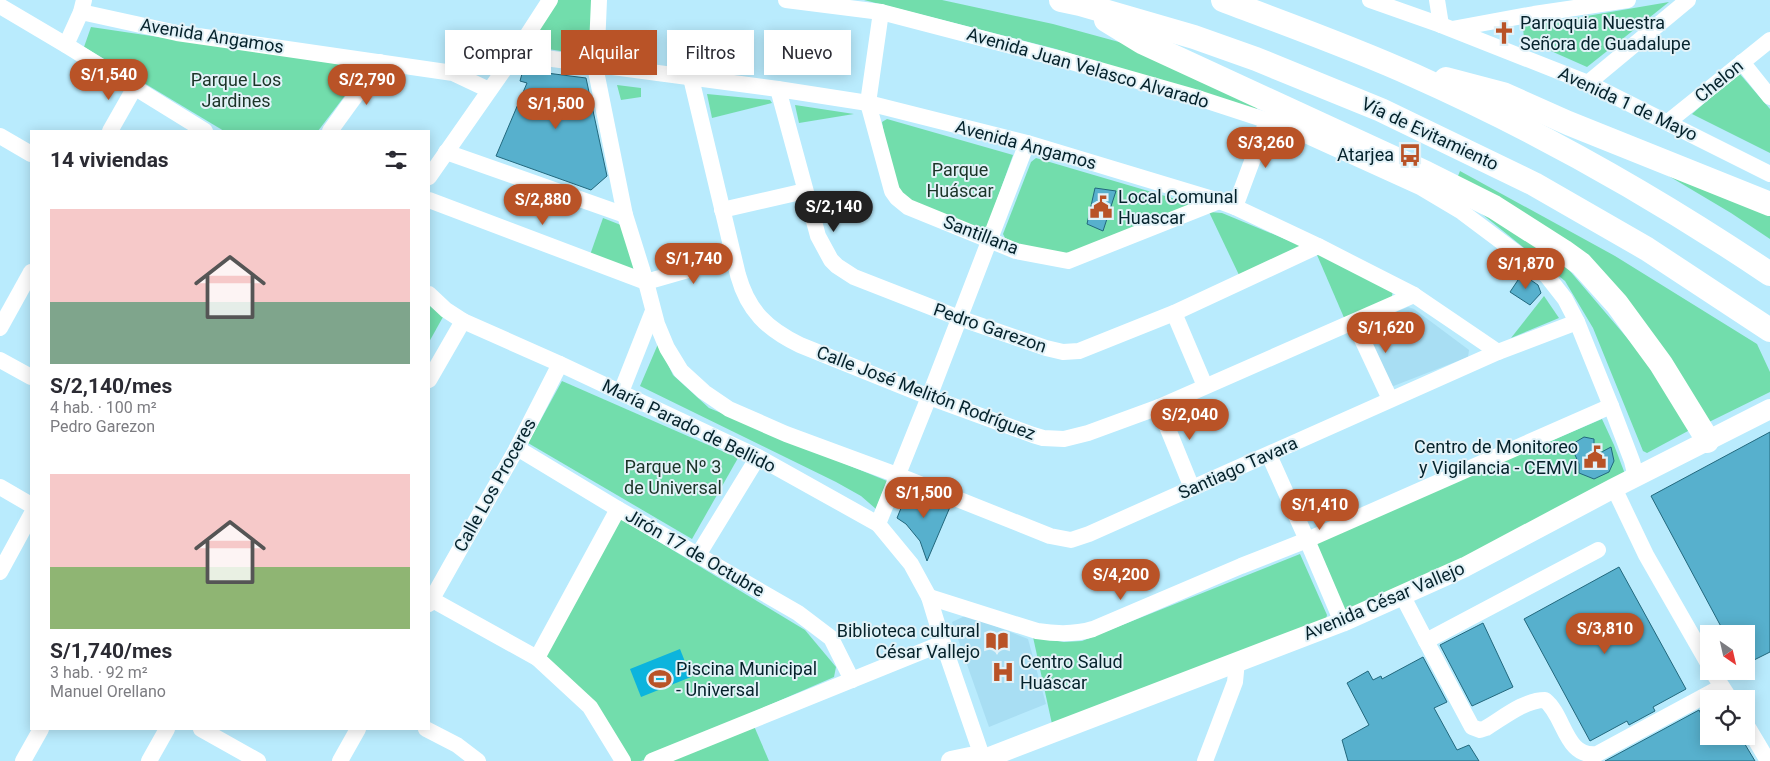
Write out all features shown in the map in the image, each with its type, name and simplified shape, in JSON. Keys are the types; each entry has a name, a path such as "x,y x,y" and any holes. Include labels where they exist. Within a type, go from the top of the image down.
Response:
{"highway":[{"path":"1223,0 1412,74 1510,121 1602,170 1770,274"},
{"path":"1070,2 1142,42 1494,207 1564,252 1581,264 1617,304 1661,364 1707,441"},
{"name":"Vía de Evitamiento","path":"1070,2 1256,58 1381,110 1534,184 1647,248 1770,330"},
{"path":"1412,74 1459,81 1503,94 1568,123 1770,204"}],"main road":[{"name":"Avenida César Vallejo","path":"951,761 970,757 981,760 1342,622 1464,567 1770,409"}],"street":[{"path":"531,30 550,0"},
{"name":"Santiago Tavara","path":"598,30 599,0"},
{"name":"Avenida Juan Velasco Alvarado","path":"786,0 881,12 1060,59 1201,99 1290,128 1420,187 1462,212 1547,276 1565,299 1577,322 1611,406 1632,461 1636,477"},
{"name":"Avenida 1 de Mayo","path":"1370,0 1446,27 1588,83 1770,174"},
{"path":"1437,0 1446,27 1533,7 1628,0"},
{"path":"1588,83 1688,0"},
{"path":"0,6 203,130"},
{"path":"66,45 82,6"},
{"name":"Avenida Angamos","path":"82,6 177,33 453,73 489,90"},
{"name":"Santillana","path":"881,12 868,103 889,183 897,198 908,207 1016,250 1068,261 1219,201"},
{"name":"Chelon","path":"1668,122 1770,40"},
{"path":"331,130 380,62"},
{"path":"1742,62 1770,97"},
{"name":"Avenida Angamos","path":"657,73 868,103 1027,143 1219,201 1318,246 1414,295 1498,352"},
{"path":"430,176 500,75"},
{"name":"Santiago Tavara","path":"597,75 625,215 653,311 666,348 681,371 704,392 729,409 786,434 897,475 1050,536 1071,540 1089,534 1498,352 1577,322"},
{"name":"Calle José Melitón Rodríguez","path":"691,78 741,288 754,311 774,330 800,345 1033,435 1054,439 1076,437 1160,407 1414,295"},
{"path":"111,130 135,87"},
{"name":"Pedro Garezon","path":"778,89 818,236 826,253 837,266 854,277 959,318 1046,348 1063,352 1080,351 1174,313 1318,246"},
{"path":"1235,207 1267,121"},
{"path":"0,136 30,153"},
{"path":"878,524 1027,143"},
{"path":"446,152 625,215"},
{"path":"722,210 805,191"},
{"path":"430,200 646,282 733,257"},
{"path":"0,328 30,274"},
{"name":"María Parado de Bellido","path":"430,295 446,310 462,321 621,392 758,458 878,524 911,564 929,597 981,760"},
{"path":"621,392 653,311"},
{"path":"1174,313 1205,386"},
{"path":"430,378 462,321"},
{"path":"1354,322 1390,399"},
{"path":"0,360 30,376"},
{"name":"Calle Los Proceres","path":"430,600 517,448 560,364"},
{"path":"929,597 1037,631 1055,634 1080,633 1307,540 1611,406"},
{"path":"1160,407 1192,488"},
{"name":"Jirón 17 de Octubre","path":"517,448 798,613 831,638 852,680"},
{"path":"1268,455 1342,622"},
{"path":"698,555 758,458"},
{"path":"0,487 30,504"},
{"path":"1614,488 1646,555 1700,649"},
{"path":"537,658 618,509"},
{"path":"0,572 30,518"},
{"path":"1426,641 1598,550"},
{"path":"1402,595 1472,727 1476,729 1486,728 1528,703 1546,700 1552,705 1577,750 1587,755 1597,754 1700,705"},
{"path":"430,600 537,658 590,707 623,761"},
{"path":"652,761 943,643"},
{"path":"1205,761 1235,682 1237,661"},
{"path":"23,761 40,730"},
{"path":"149,761 166,730"},
{"path":"203,730 258,761"},
{"path":"340,761 357,730"},
{"path":"428,730 458,745 478,761"},
{"path":"1755,739 1768,761"}],"shaded area":[{"path":"1408,307 1414,309 1469,350 1468,357 1391,387 1362,326"},
{"name":"Centro Salud Huáscar","path":"967,615 1028,639 1046,704 989,727 952,622"}],"green space":[{"path":"557,0 596,0 593,30 561,30 561,51 551,49 551,30 537,30"},
{"path":"864,0 942,0 1053,24 1130,45 1260,102 1256,110 1056,49"},
{"path":"1669,2 1587,67 1524,39 1523,27"},
{"name":"Parque Los Jardines","path":"91,27 366,68 319,130 222,130 84,47"},
{"path":"1739,73 1770,109 1770,153 1692,114"},
{"path":"617,85 641,88 641,97 621,100"},
{"path":"707,94 770,100 772,103 712,118"},
{"path":"795,105 854,114 799,123"},
{"name":"Parque Huáscar","path":"887,119 1013,155 985,233 910,202 903,194 897,185 890,165 882,122"},
{"path":"1036,158 1189,203 1191,206 1060,257 1006,240 1003,234 1031,162"},
{"path":"1460,171 1615,256 1757,344 1770,372 1770,392 1707,423 1628,305 1456,181"},
{"path":"1662,172 1770,212 1770,239 1731,213"},
{"path":"1477,210 1558,257 1640,353 1691,424 1688,431 1647,453 1643,451 1593,328 1565,281"},
{"path":"1209,212 1222,213 1302,246 1239,275"},
{"path":"603,218 626,227 634,270 590,255"},
{"path":"1322,253 1393,290 1391,302 1345,320 1317,255"},
{"path":"1544,296 1559,318 1511,338"},
{"path":"430,306 443,317 430,340"},
{"path":"658,344 673,375 709,408 887,481 876,509 861,496 836,482 640,386"},
{"name":"Parque Nº 3 de Universal","path":"562,381 738,458 692,539 528,443"},
{"path":"1602,419 1625,474 1477,556 1345,613 1314,544 1317,541"},
{"path":"618,517 805,630 836,667 834,677 641,761 629,761 543,653"},
{"path":"1300,554 1327,615 1326,619 1052,724 1033,637 1064,642 1082,641"},
{"path":"754,726 769,761 671,761"}],"water":[{"path":"680,649 691,677 641,697 630,669"}],"building":[{"path":"551,74 586,78 607,176 591,190 496,156 527,83 520,81 522,75"},
{"name":"Local Comunal Huascar","path":"1095,188 1116,191 1103,231 1087,224"},
{"path":"1522,274 1538,285 1541,293 1530,305 1510,292"},
{"path":"1770,432 1770,652 1755,660 1755,625 1720,625 1651,496"},
{"name":"Centro de Monitoreo y Vigilancia - CEMVI","path":"1584,437 1594,439 1594,456 1611,447 1614,461 1609,472 1594,479 1579,473 1579,464 1572,448 1574,443"},
{"path":"908,491 950,507 927,561 920,541 906,524 897,518"},
{"path":"1619,567 1686,689 1653,707 1655,711 1629,725 1627,721 1590,741 1524,619"},
{"path":"1483,623 1513,687 1472,706 1440,645"},
{"path":"1423,657 1447,702 1434,708 1457,750 1469,745 1479,761 1348,761 1342,740 1369,725 1347,683 1368,671 1373,680 1381,676 1382,679"},
{"path":"1699,710 1700,745 1745,745 1755,761 1605,761"}],"place":[{"name":"Parroquia Nuestra Señora de Guadalupe","path":"1504,33"},
{"name":"Atarjea","path":"1410,155"},
{"name":"Local Comunal Huascar","path":"1101,207"},
{"name":"Centro de Monitoreo y Vigilancia - CEMVI","path":"1595,457"},
{"name":"Biblioteca cultural César Vallejo","path":"997,641"},
{"name":"Centro Salud Huáscar","path":"1003,672"},
{"name":"Piscina Municipal - Universal","path":"660,679"}]}
